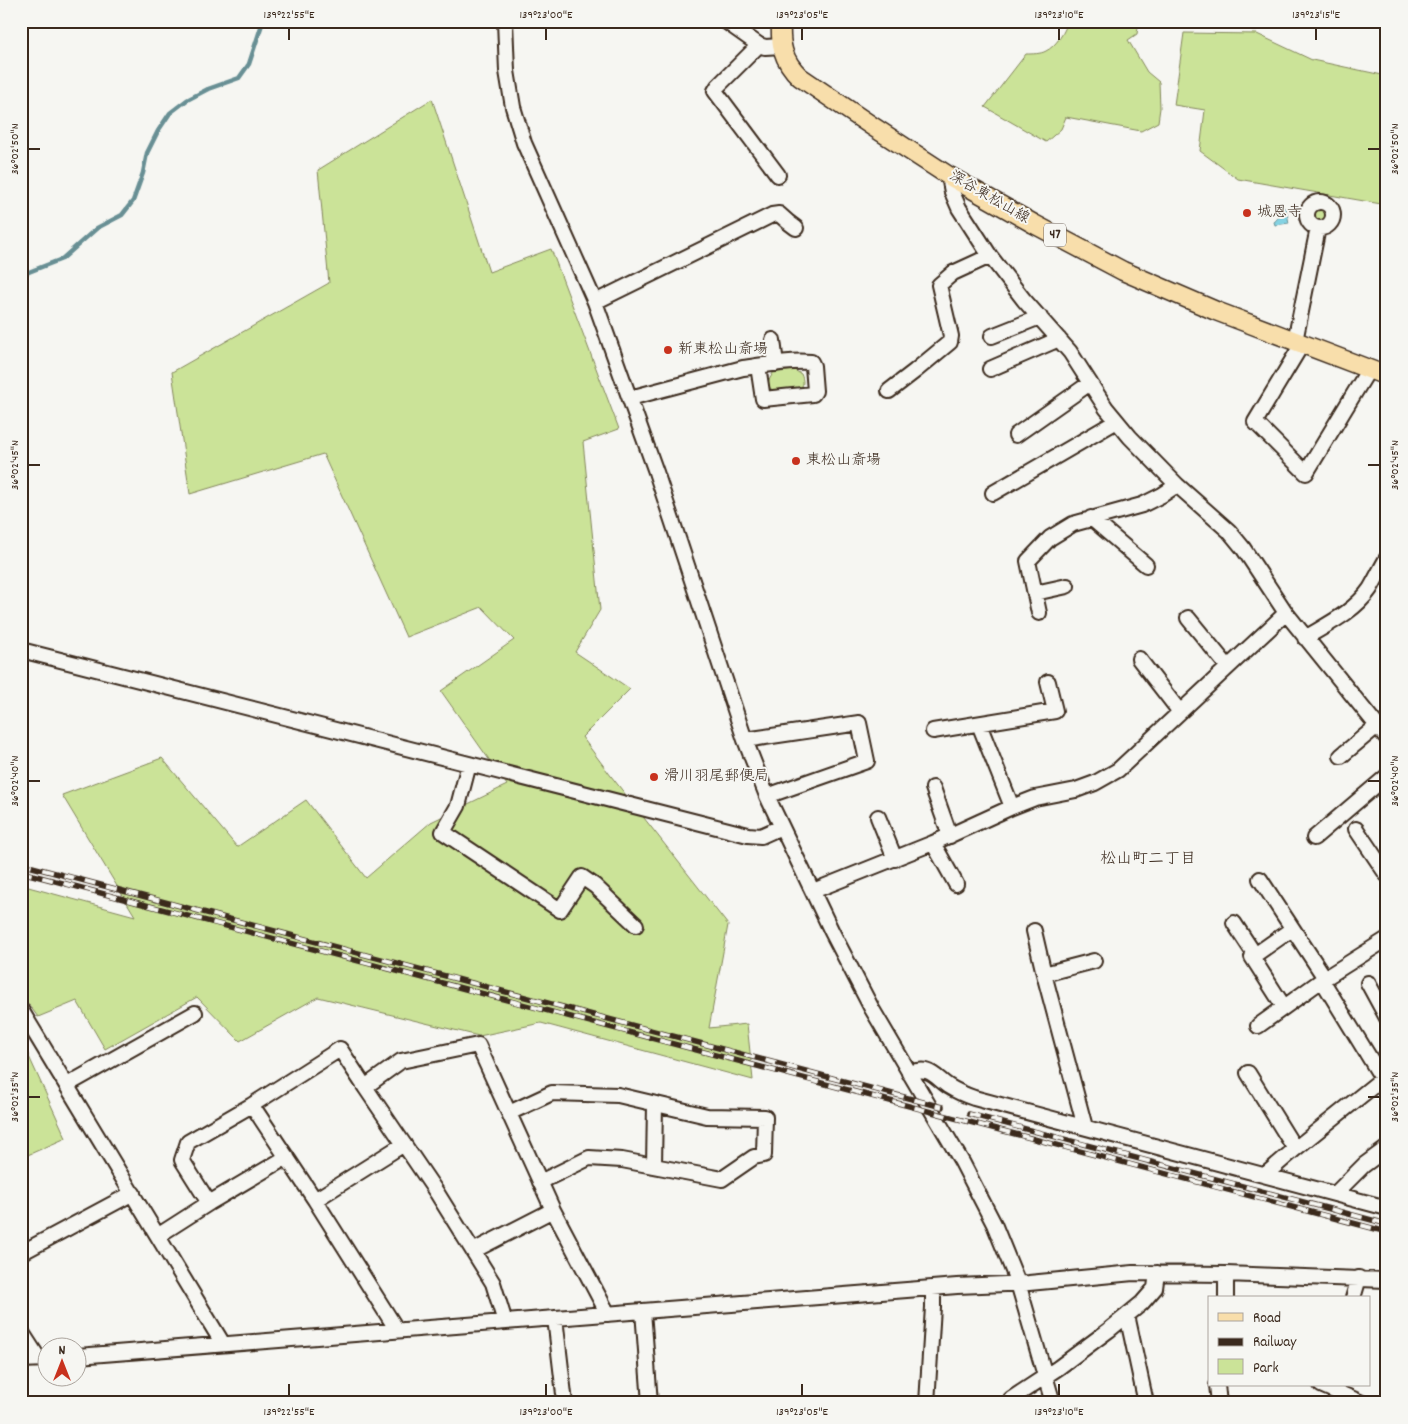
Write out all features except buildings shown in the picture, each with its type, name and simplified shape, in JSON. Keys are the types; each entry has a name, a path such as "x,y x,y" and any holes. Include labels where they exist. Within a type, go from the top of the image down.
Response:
{"main road":[{"name":"深谷東松山線","path":"781,21 780,37 782,46 791,68 800,77 949,176 1123,271 1216,311 1387,376"}],"street":[{"path":"505,21 506,71 513,107 524,143 594,302 630,398 745,740 767,796 872,1008 983,1201 1018,1283 1054,1403"},
{"path":"725,21 759,45 765,47 782,46"},
{"path":"759,45 718,86 716,91 778,175"},
{"path":"949,176 952,192 959,208 990,256 1070,352 1106,408 1130,437 1177,485 1229,531 1305,638 1384,733 1341,756"},
{"path":"594,302 772,215 779,214 796,228"},
{"path":"1318,228 1299,342 1255,422 1306,473 1369,369"},
{"path":"889,391 950,342 951,336 939,285 953,273 990,256"},
{"path":"992,336 1040,317"},
{"path":"990,369 1059,339"},
{"path":"630,398 734,370 766,365 773,340"},
{"path":"1016,435 1090,383"},
{"path":"993,493 1117,422"},
{"path":"1039,613 1028,561 1050,538 1073,524 1142,505 1177,485"},
{"path":"1092,518 1146,565"},
{"path":"1305,638 1348,612 1359,603 1387,558"},
{"path":"1034,593 1067,586"},
{"path":"813,891 950,836 1012,807 1035,798 1076,790 1095,783 1118,770 1286,613"},
{"path":"1188,618 1228,667"},
{"path":"21,650 748,835 761,836 781,827"},
{"path":"1139,659 1180,712"},
{"path":"932,731 1054,711 1048,682"},
{"path":"745,740 859,723 867,761 767,796"},
{"path":"979,724 1012,807"},
{"path":"469,764 458,806 443,832 560,910 582,877 595,886 636,925"},
{"path":"1314,838 1387,776"},
{"path":"933,788 950,836"},
{"path":"878,817 895,859"},
{"path":"1356,829 1387,875"},
{"path":"933,843 956,884"},
{"path":"1260,879 1384,1077 1295,1148 1266,1175"},
{"path":"1234,923 1255,955"},
{"path":"1284,1007 1252,957 1292,929"},
{"path":"1034,931 1085,1127"},
{"path":"1258,1026 1323,979 1387,939"},
{"path":"1044,974 1094,961"},
{"path":"1368,983 1387,1018"},
{"path":"21,1010 159,1235 223,1344"},
{"path":"67,1085 195,1013"},
{"path":"365,1087 401,1061 478,1045 553,1210 608,1314"},
{"path":"208,1202 182,1160 188,1142 252,1105 340,1049 404,1144 493,1283 506,1322"},
{"path":"909,1073 923,1070 929,1071 954,1090 974,1098 1387,1208"},
{"path":"1248,1072 1295,1148"},
{"path":"509,1114 552,1093 618,1095 707,1116 765,1117 764,1155 754,1156 722,1179 622,1160 589,1158 540,1182"},
{"path":"654,1166 655,1104"},
{"path":"252,1105 397,1330"},
{"path":"315,1200 404,1144"},
{"path":"1335,1194 1364,1165 1387,1148"},
{"path":"159,1235 208,1202 287,1157"},
{"path":"21,1253 133,1193"},
{"path":"473,1251 553,1210"},
{"path":"88,1355 1133,1273 1226,1274 1387,1280"},
{"path":"1012,1399 1046,1376 1142,1303 1155,1288 1157,1273"},
{"path":"1226,1274 1226,1296"},
{"path":"1354,1296 1359,1278"},
{"path":"927,1403 933,1288"},
{"path":"643,1311 650,1403"},
{"path":"1127,1315 1146,1403"},
{"path":"555,1318 565,1403"},
{"path":"21,1331 38,1353"},
{"path":"21,1360 38,1359"},
{"path":"1217,1386 1219,1403"},
{"path":"1323,1386 1362,1403"}],"green space":[{"path":"1067,21 1139,21 1137,34 1128,40 1147,72 1159,82 1160,108 1158,122 1141,131 1066,117 1061,129 1046,142 985,107 1026,54 1042,53 1057,42 1063,33"},
{"path":"1184,33 1257,34 1312,60 1387,76 1387,205 1238,179 1200,151 1205,110 1174,105"},
{"path":"432,99 489,272 551,249 619,429 583,442 600,610 575,652 630,689 582,737 728,925 709,1028 747,1024 753,1080 541,1023 479,1036 318,997 240,1041 197,997 105,1049 77,1001 38,1017 21,994 21,885 135,916 62,795 162,758 237,847 306,800 366,878 431,822 507,785 441,691 514,640 482,607 406,637 323,454 190,494 172,372 329,283 318,170"},
{"path":"1320,206 1326,208 1328,214 1326,220 1320,222 1314,220 1312,214 1314,208"},
{"path":"794,370 801,374 803,379 803,385 799,390 775,392 770,388 768,382 773,373"},
{"path":"21,1039 66,1138 21,1158"}],"water":[{"path":"1285,207 1289,223 1275,225 1274,222"}],"waterway":[{"path":"21,275 62,259 97,228 122,215 133,201 143,173 147,153 170,113 187,100 208,89 239,78 249,64 263,21"}],"railway":[{"path":"21,864 942,1107"},
{"path":"21,872 1387,1232"},
{"path":"969,1114 1387,1224"}],"place":[{"name":"城恩寺","path":"1247,213"},
{"name":"新東松山斎場","path":"668,350"},
{"name":"東松山斎場","path":"796,461"},
{"name":"滑川羽尾郵便局","path":"654,777"}],"district":[{"name":"松山町二丁目","path":"1148,859"}]}
